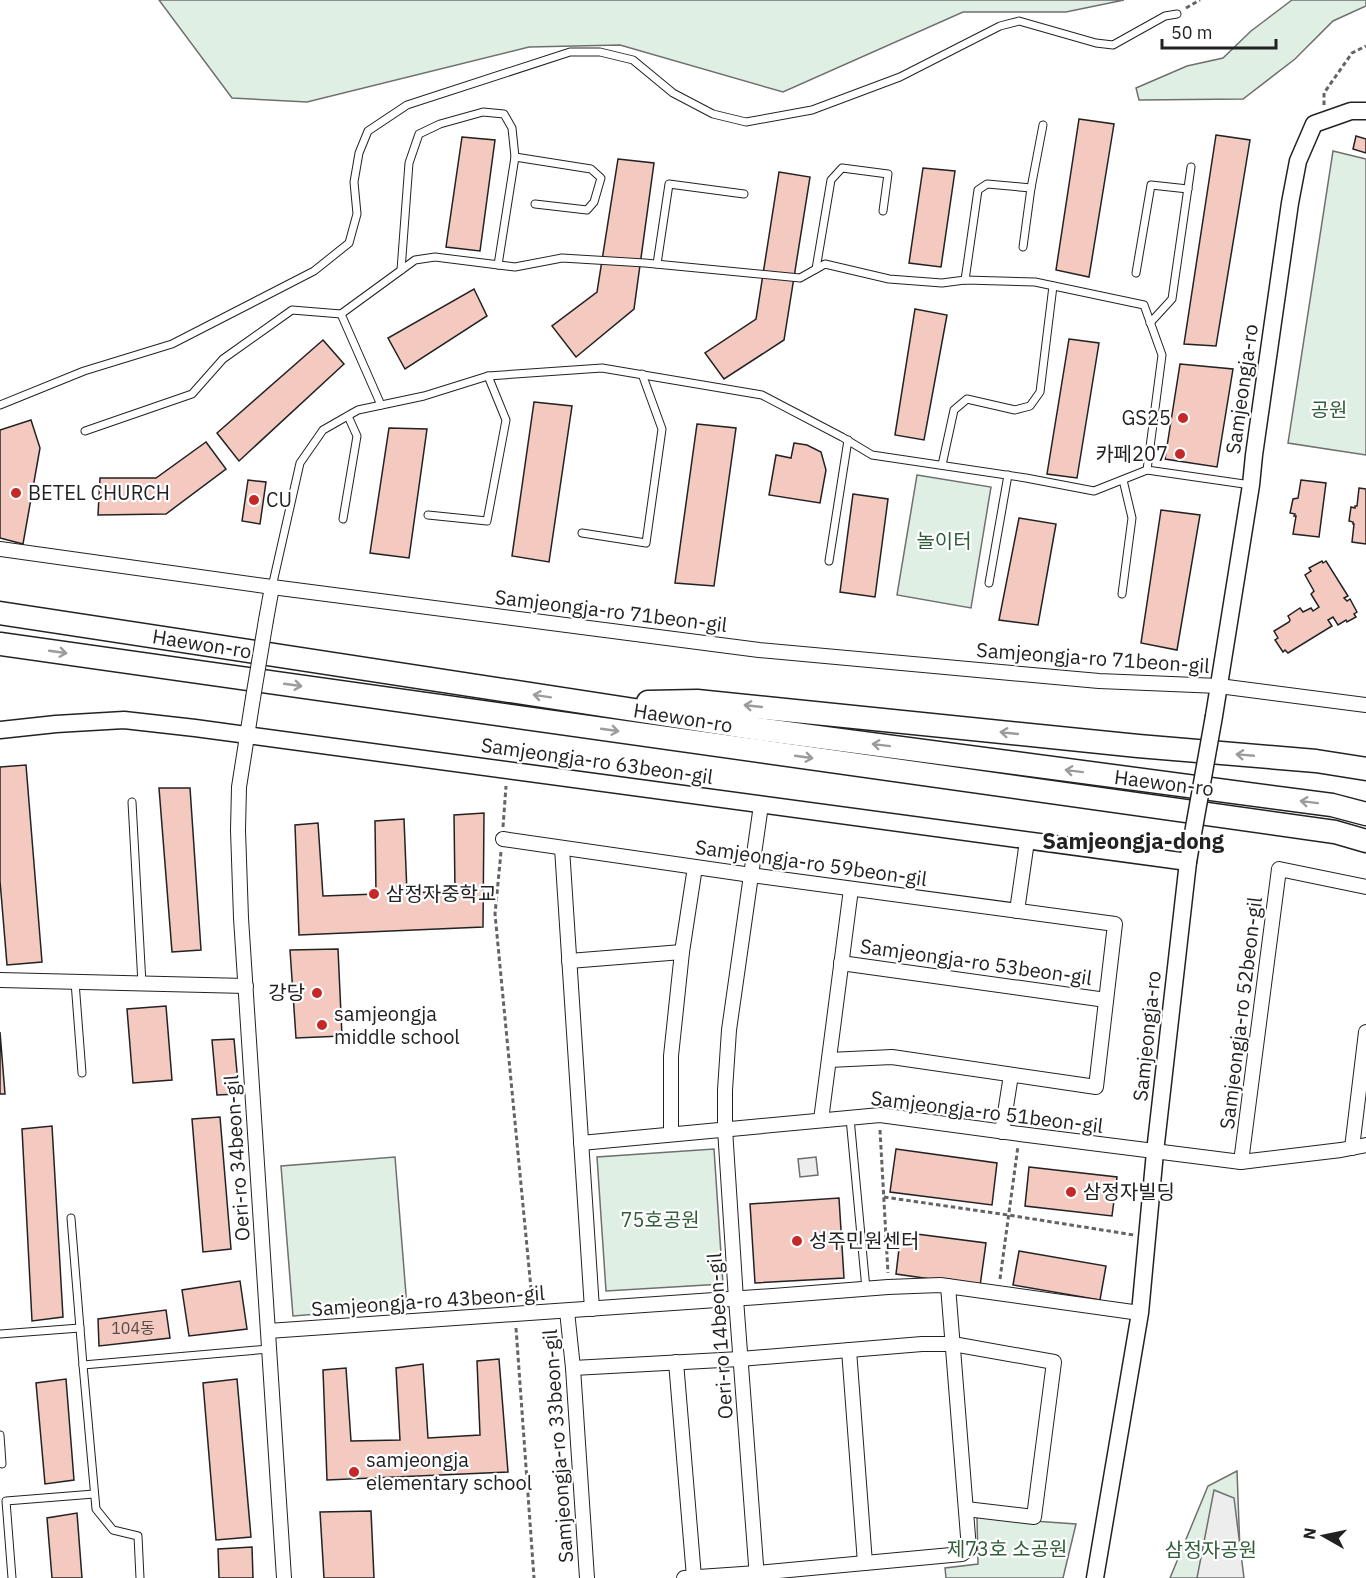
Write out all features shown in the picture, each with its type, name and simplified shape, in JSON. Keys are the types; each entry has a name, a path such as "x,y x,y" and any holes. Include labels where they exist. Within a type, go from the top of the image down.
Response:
{"highway":[{"name":"Haewon-ro","path":"0,613 770,731 1332,805 1366,814"},
{"name":"Haewon-ro","path":"0,644 1335,832 1366,841"},
{"path":"585,703 697,701 1137,746 1316,761 1366,769"}],"street":[{"path":"1324,121 1351,111 1366,111"},
{"name":"Samjeongja-ro","path":"1095,1578 1140,1313 1155,1152 1188,862 1251,485 1288,215 1298,161 1314,124 1324,121"},
{"name":"Samjeongja-ro 71beon-gil","path":"0,549 759,650 1099,681 1219,686 1366,705"},
{"name":"Oeri-ro 34beon-gil","path":"272,587 239,788 238,830 241,918 284,1578"},
{"name":"Samjeongja-ro 63beon-gil","path":"0,730 124,720 1188,862"},
{"name":"Oeri-ro 14beon-gil","path":"757,1576 736,1299 725,1129 725,1090 729,1030 761,805"},
{"name":"Samjeongja-ro 59beon-gil","path":"503,839 1115,924"},
{"path":"1017,911 1027,841"},
{"path":"562,848 592,1309"},
{"path":"671,1134 671,1056 694,867"},
{"name":"Samjeongja-ro 52beon-gil","path":"1241,1162 1279,870 1366,887"},
{"name":"Samjeongja-ro 53beon-gil","path":"850,888 829,1060 892,1057 1096,1087 1115,924"},
{"path":"569,961 682,952"},
{"name":"Samjeongja-ro 53beon-gil","path":"841,963 1106,1000"},
{"path":"0,980 246,986"},
{"path":"1155,1152 1241,1162 1359,1146 1366,1032"},
{"path":"821,1120 829,1060"},
{"path":"1002,1132 1011,1075"},
{"name":"Samjeongja-ro 51beon-gil","path":"581,1143 880,1114 1155,1152"},
{"name":"Samjeongja-ro 43beon-gil","path":"268,1332 940,1285 1140,1313"},
{"path":"684,1578 757,1576 962,1554 969,1549 948,1286"},
{"name":"Samjeongja-ro 33beon-gil","path":"567,1311 587,1578"},
{"path":"573,1368 740,1359 922,1344 953,1344 1054,1362 1034,1517 966,1509"},
{"path":"849,1350 865,1563"},
{"path":"676,1362 694,1577"}],"lane":[{"path":"0,405 84,371 172,344 314,271 349,243 357,214 354,182 359,153 368,131 407,105 417,101 570,52 600,52 633,60 673,93 713,114 746,122 812,110 900,77 1000,26 1019,21 1096,43 1113,45 1165,16 1178,14"},
{"path":"401,270 409,163 419,134 440,123 483,112 504,114 512,128 515,157 498,265"},
{"path":"1023,247 1043,125"},
{"path":"515,157 591,169 601,178 594,202 587,210 535,204"},
{"path":"1150,323 1172,298 1191,167"},
{"path":"816,269 831,180 842,168 888,174 883,211"},
{"path":"657,264 669,184 744,194"},
{"path":"965,280 978,190 987,184 1031,188"},
{"path":"1136,273 1150,185 1188,189"},
{"path":"85,431 192,394 223,359 292,310 341,314 415,260 435,257 515,267 562,258 657,264 800,278 825,264 889,279 942,283 965,280 1035,282 1144,305 1161,355 1147,470"},
{"path":"942,465 954,410 967,399 1014,410 1030,406 1040,392 1053,286"},
{"path":"341,314 381,405"},
{"path":"272,587 300,463 323,430 358,410 424,396 488,376 602,368 762,395 872,455 1008,475 1094,491 1147,470 1251,485"},
{"path":"582,533 646,543 662,429 642,374"},
{"path":"428,515 487,521 506,420 488,376"},
{"path":"343,519 357,436 348,416"},
{"path":"829,561 848,440"},
{"path":"989,584 1008,475"},
{"path":"1122,480 1132,519 1122,594"},
{"path":"132,802 142,984"},
{"path":"75,982 82,1073"},
{"path":"850,1117 866,1289"},
{"path":"72,1218 96,1509 113,1530 138,1536 140,1578"},
{"path":"0,1334 80,1328"},
{"path":"83,1365 269,1349"},
{"path":"0,1435 2,1464"},
{"path":"12,1578 6,1501 94,1494"}],"path":[{"path":"1178,14 1200,0"},
{"path":"1324,121 1324,93 1352,53 1366,46"},
{"path":"495,914 533,1313"},
{"path":"880,1114 888,1287"},
{"path":"998,1293 1020,1134"},
{"path":"884,1197 1147,1238"},
{"path":"515,1314 534,1578"}],"green space":[{"path":"159,0 1124,0 1066,12 963,12 783,92 620,45 529,47 307,102 232,98"},
{"path":"1292,0 1366,0 1366,6 1333,21 1295,59 1243,99 1139,100 1136,88 1187,66 1223,58 1251,31"},
{"name":"공원","path":"1333,151 1366,159 1366,455 1288,443"},
{"name":"놀이터","path":"917,475 991,487 971,608 897,595"},
{"name":"75호공원","path":"714,1149 723,1284 606,1291 597,1157"},
{"path":"395,1157 407,1307 293,1316 281,1166"},
{"name":"삼정자공원","path":"1237,1471 1241,1578 1170,1578 1208,1486"},
{"name":"제73호 소공원","path":"977,1517 1076,1524 1063,1578 946,1578 945,1568 978,1564"}],"shaded area":[{"path":"816,1157 818,1175 800,1177 798,1159"},
{"path":"1214,1490 1234,1498 1244,1578 1197,1578"}],"building":[{"path":"1079,119 1114,124 1089,277 1056,270"},
{"path":"1216,135 1250,140 1216,346 1184,344"},
{"path":"1356,136 1366,139 1366,153 1353,149"},
{"path":"462,137 495,140 480,251 446,247"},
{"path":"618,159 654,163 634,309 576,357 552,326 597,292"},
{"path":"923,168 955,171 941,267 909,263"},
{"path":"779,172 810,177 784,340 724,379 705,353 756,319"},
{"path":"474,289 487,316 405,369 388,338"},
{"path":"915,309 947,315 924,440 895,435"},
{"path":"1069,339 1099,343 1077,478 1047,474"},
{"path":"323,340 344,364 239,461 217,433"},
{"path":"1180,364 1233,369 1217,467 1165,459"},
{"path":"534,402 572,406 549,562 512,556"},
{"name":"BETEL CHURCH","path":"31,420 40,448 23,544 0,538 0,430"},
{"path":"697,424 736,428 714,586 675,583"},
{"path":"389,428 427,429 409,558 370,553"},
{"path":"206,442 226,469 166,514 98,515 100,478 156,478"},
{"path":"794,443 807,445 821,452 826,470 820,503 769,495 776,455 791,458"},
{"path":"248,480 266,482 260,524 242,521"},
{"path":"1301,480 1326,483 1319,537 1293,534 1296,516 1290,513 1293,499 1298,498"},
{"path":"1359,488 1366,489 1366,544 1352,542 1354,524 1349,521 1351,507 1357,506"},
{"path":"853,494 888,499 875,597 840,592"},
{"path":"1161,510 1200,515 1177,650 1141,643"},
{"path":"1019,518 1056,524 1038,625 999,620"},
{"path":"1322,561 1323,563 1326,561 1348,596 1344,598 1347,601 1350,599 1357,612 1354,614 1356,617 1338,625 1333,617 1328,620 1332,626 1288,653 1285,650 1283,652 1275,640 1278,638 1274,631 1289,622 1288,616 1300,608 1303,612 1311,608 1313,611 1319,607 1311,594 1314,591 1305,575 1311,571 1309,568"},
{"path":"26,765 42,962 7,965 0,881 0,767"},
{"path":"159,788 190,788 201,950 172,952"},
{"name":"삼정자중학교","path":"484,813 483,927 299,935 295,825 318,823 323,896 376,894 375,821 404,819 407,893 455,891 454,815"},
{"name":"강당","path":"338,949 342,1036 296,1038 290,950"},
{"path":"166,1006 172,1080 133,1083 127,1009"},
{"path":"0,1032 5,1094 0,1094"},
{"path":"234,1039 239,1094 217,1095 212,1040"},
{"path":"220,1117 231,1249 203,1252 192,1119"},
{"path":"52,1126 63,1317 32,1321 22,1129"},
{"path":"896,1149 997,1163 992,1205 890,1192"},
{"name":"삼정자빌딩","path":"1029,1167 1117,1177 1112,1216 1025,1206"},
{"name":"성주민원센터","path":"839,1198 844,1278 755,1283 750,1204"},
{"path":"901,1232 986,1243 980,1286 896,1274"},
{"path":"1019,1251 1106,1266 1100,1300 1013,1285"},
{"path":"240,1281 247,1329 189,1336 182,1290"},
{"path":"166,1310 170,1338 99,1346 98,1319"},
{"path":"499,1359 508,1472 327,1480 323,1370 346,1368 351,1441 400,1440 396,1368 423,1364 428,1438 480,1435 477,1361"},
{"path":"66,1379 74,1480 45,1484 36,1383"},
{"path":"237,1379 251,1537 216,1540 203,1383"},
{"path":"371,1511 374,1578 324,1578 320,1512"},
{"path":"77,1513 82,1578 52,1578 47,1518"},
{"path":"252,1547 253,1578 219,1578 218,1549"}],"place":[{"name":"GS25","path":"1183,418"},
{"name":"카페207","path":"1180,454"},
{"name":"BETEL CHURCH","path":"16,493"},
{"name":"CU","path":"254,500"},
{"name":"삼정자중학교","path":"374,894"},
{"name":"강당","path":"317,993"},
{"name":"samjeongja middle school","path":"322,1025"},
{"name":"삼정자빌딩","path":"1071,1192"},
{"name":"성주민원센터","path":"797,1241"},
{"name":"samjeongja elementary school","path":"354,1472"}],"district":[{"name":"Samjeongja-dong","path":"1133,841"}]}
